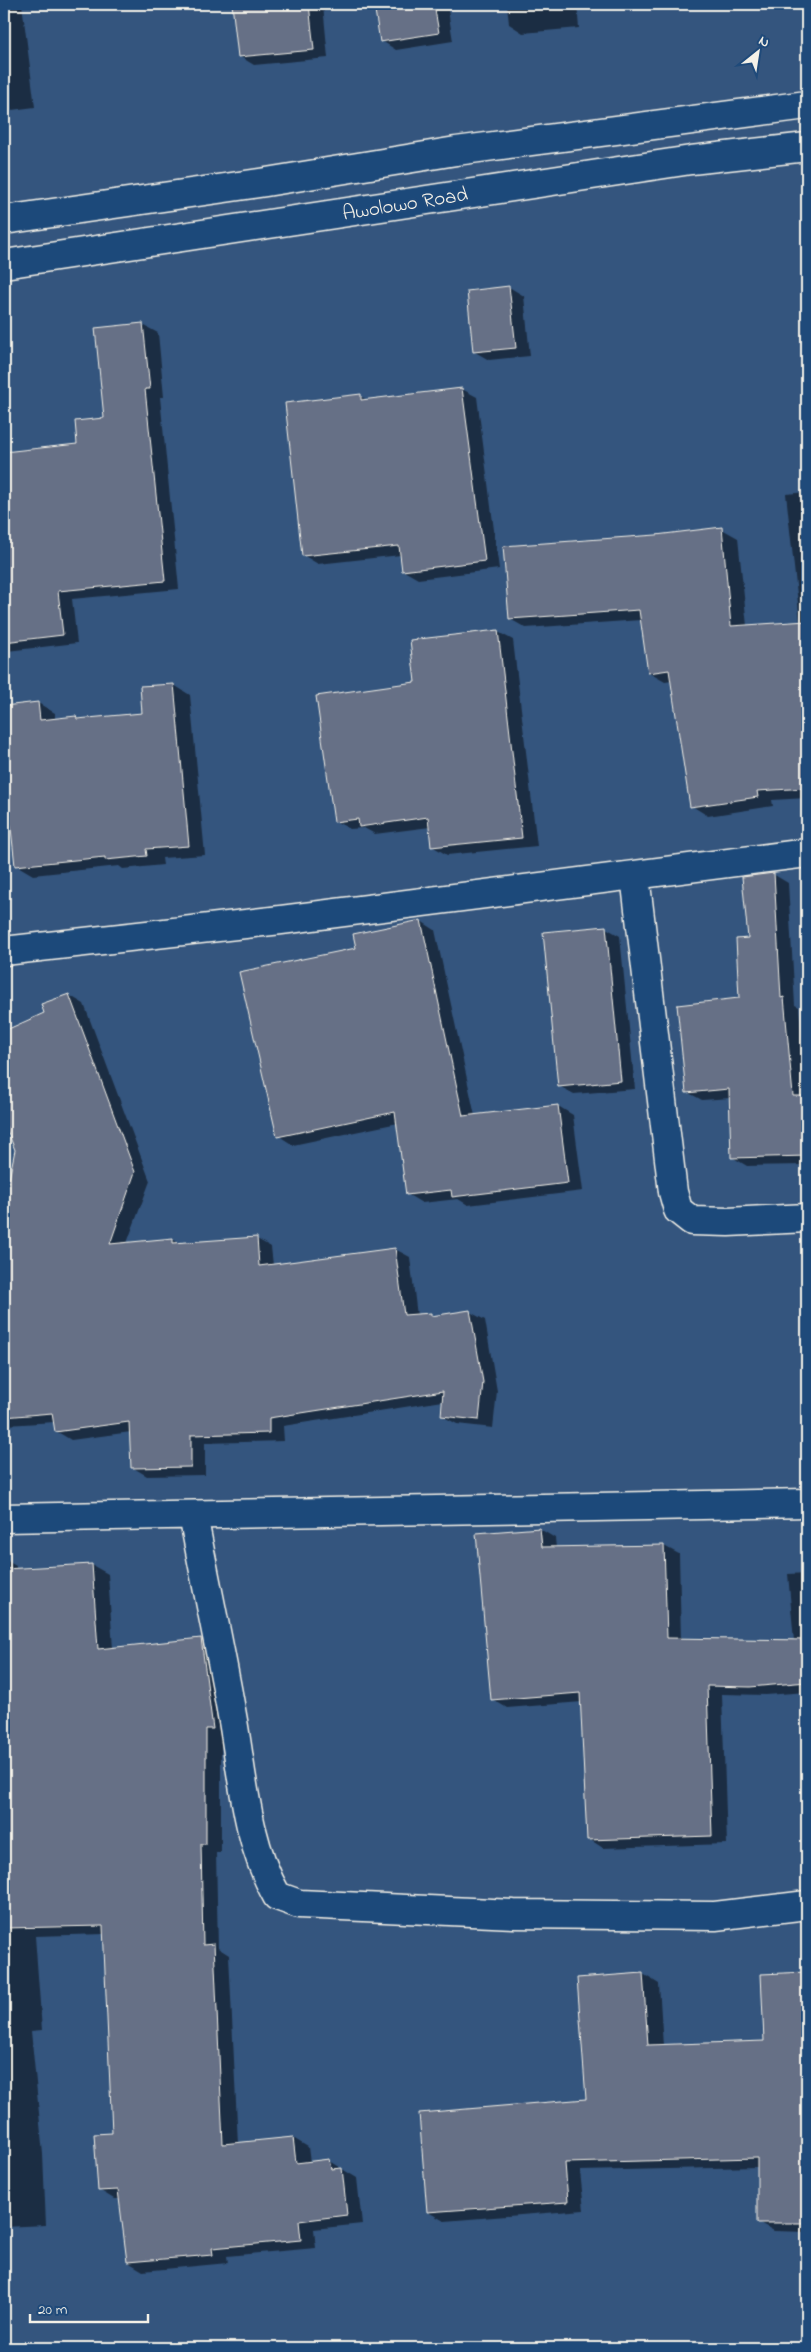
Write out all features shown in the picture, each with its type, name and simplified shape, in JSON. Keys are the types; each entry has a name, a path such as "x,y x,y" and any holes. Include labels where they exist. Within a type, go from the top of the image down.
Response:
{"street":[{"name":"Awolowo Road","path":"4,220 266,182 456,151 807,105"},
{"name":"Awolowo Road","path":"4,264 653,166 807,147"},
{"path":"4,951 281,920 807,853"},
{"path":"635,876 673,1192 678,1210 692,1221 728,1222 807,1218"},
{"path":"4,1518 807,1503"},
{"path":"193,1515 233,1720 244,1794 266,1878 277,1896 299,1904 514,1914 715,1916 807,1906"}],"building":[{"path":"232,4 309,4 314,50 238,57"},
{"path":"374,4 434,4 439,33 380,42"},
{"path":"509,286 516,348 473,352 467,291"},
{"path":"143,323 150,389 145,389 165,581 58,591 63,635 4,642 4,452 77,444 75,421 104,418 95,328"},
{"path":"462,388 485,561 402,571 399,546 302,556 285,403 361,394 361,400"},
{"path":"722,527 731,626 807,621 807,788 757,791 758,797 690,807 669,670 648,673 639,610 509,619 503,546 656,535"},
{"path":"498,630 522,838 431,847 428,817 359,827 358,819 334,822 316,696 415,682 410,640"},
{"path":"174,684 189,846 146,849 147,856 105,860 105,857 15,866 4,762 4,706 38,702 40,720 76,716 77,719 142,713 140,686"},
{"path":"774,873 781,998 784,997 793,1096 807,1096 807,1156 731,1158 729,1089 686,1093 677,1005 739,998 736,939 748,938 742,877"},
{"path":"421,920 463,1116 558,1105 568,1183 452,1197 451,1190 406,1195 395,1112 277,1137 239,972 356,948 353,934"},
{"path":"606,926 621,1081 558,1087 543,932"},
{"path":"69,994 135,1172 110,1244 173,1238 173,1243 257,1237 259,1266 395,1248 404,1315 431,1313 431,1316 470,1310 483,1382 479,1420 441,1416 443,1391 269,1418 269,1433 191,1435 191,1467 131,1468 129,1422 55,1432 52,1413 4,1417 4,1241 8,1240 7,1189 15,1150 4,1122 4,1031 44,1013 41,1004"},
{"path":"540,1528 542,1547 664,1545 667,1638 807,1640 807,1682 750,1687 707,1686 712,1836 587,1840 580,1693 491,1700 476,1533"},
{"path":"92,1564 98,1649 201,1638 213,1729 206,1729 206,1844 201,1844 203,1945 214,1944 223,2144 293,2137 296,2163 329,2159 331,2169 342,2168 347,2215 299,2221 301,2240 212,2248 213,2255 127,2262 118,2190 98,2191 94,2134 112,2133 103,1926 4,1928 4,1569"},
{"path":"807,1972 807,2223 757,2223 757,2158 565,2163 568,2202 427,2212 419,2113 586,2099 577,1978 643,1973 648,2045 764,2041 761,1974"}]}
